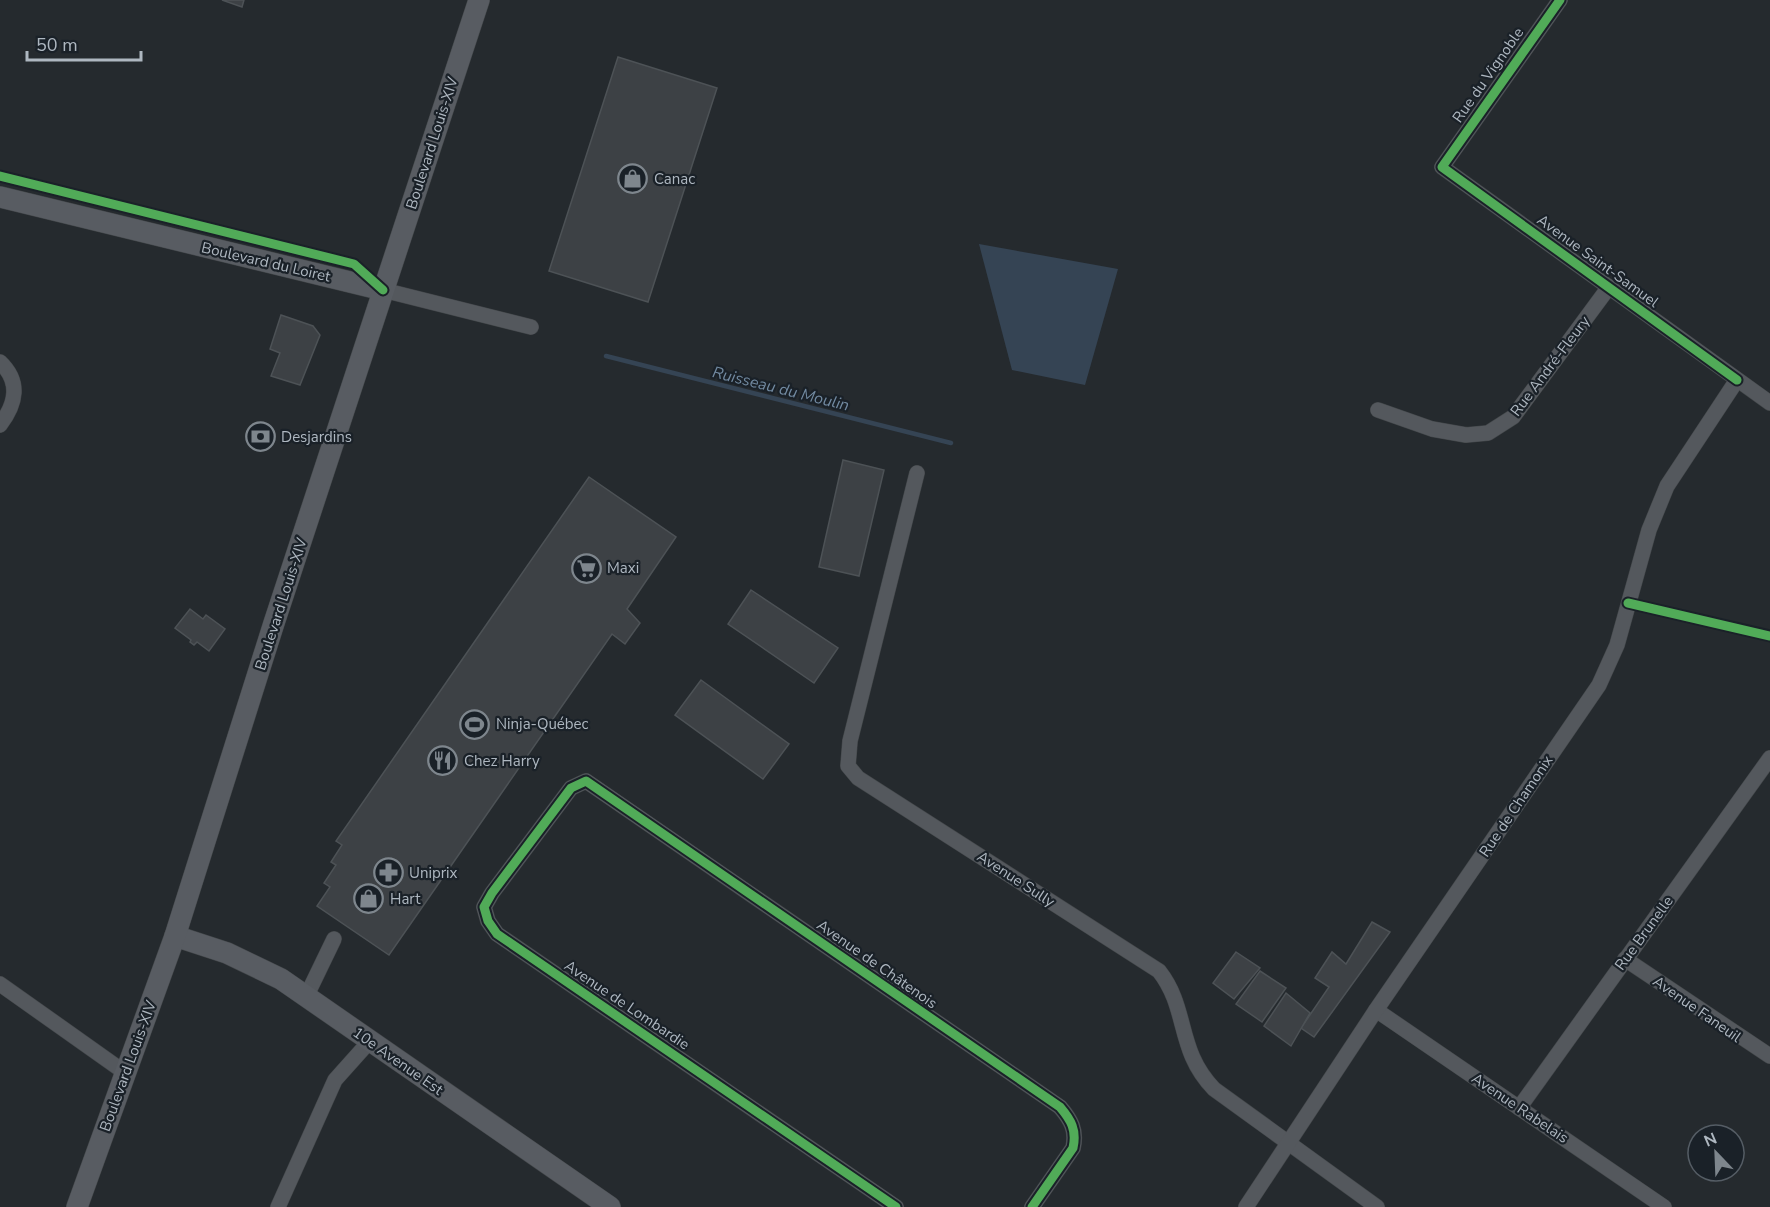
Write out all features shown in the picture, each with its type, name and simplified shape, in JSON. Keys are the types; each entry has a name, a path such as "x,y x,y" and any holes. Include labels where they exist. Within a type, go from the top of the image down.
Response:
{"main road":[{"name":"Boulevard Louis-XIV","path":"77,1207 175,936 479,0"},
{"name":"Boulevard du Loiret","path":"0,197 383,290"},
{"name":"10e Avenue Est","path":"175,936 227,953 281,979 610,1207"}],"street":[{"name":"Rue du Vignoble","path":"1442,167 1560,0"},
{"name":"Avenue Saint-Samuel","path":"1442,167 1770,403"},
{"name":"Rue André-Fleury","path":"1378,410 1432,429 1466,435 1488,433 1513,417 1609,287"},
{"name":"Boulevard du Loiret","path":"383,290 531,327"},
{"path":"0,362 14,380 16,395 0,425"},
{"name":"Rue de Chamonix","path":"1246,1207 1376,1010 1599,686 1617,645 1649,530 1667,486 1737,380"},
{"name":"Avenue Sully","path":"917,473 850,741 848,766 858,778 1159,971 1175,997 1188,1050 1203,1078 1214,1089 1288,1144 1377,1207"},
{"name":"Rue Brunelle","path":"1519,1108 1770,758"},
{"name":"Avenue de Châtenois","path":"581,783 586,781 1059,1107 1073,1126 1076,1137 1073,1148 1032,1207"},
{"name":"Avenue de Lombardie","path":"581,783 571,788 492,893 484,907 488,921 497,934 896,1207"},
{"path":"306,996 334,939"},
{"name":"Avenue Faneuil","path":"1625,959 1770,1056"},
{"path":"0,984 126,1074"},
{"name":"Avenue Rabelais","path":"1376,1010 1664,1207"},
{"path":"278,1207 335,1080 369,1042"}],"water":[{"path":"979,244 1118,269 1085,385 1012,370"}],"building":[{"path":"222,0 244,0 242,7"},
{"name":"Canac","path":"618,57 717,88 648,302 549,271"},
{"path":"281,315 313,326 320,335 300,385 271,376 280,353 270,349"},
{"path":"843,460 884,470 859,576 819,567"},
{"path":"589,477 676,537 627,609 640,623 625,644 612,634 389,955 317,906 330,887 324,883 336,865 331,862 342,845 336,841"},
{"path":"751,590 838,648 814,683 728,624"},
{"path":"190,609 203,619 206,615 225,629 209,651 197,642 194,645 175,628"},
{"path":"701,680 789,744 763,779 675,715"},
{"path":"1372,922 1390,932 1314,1037 1301,1028 1329,987 1315,978 1332,952 1346,964"},
{"path":"1236,952 1260,968 1234,999 1213,983"},
{"path":"1260,971 1286,988 1262,1022 1236,1004"},
{"path":"1286,993 1310,1013 1291,1046 1264,1026"}],"waterway":[{"name":"Ruisseau du Moulin","path":"606,356 951,443"}],"cycle path":[{"path":"1560,0 1442,167 1737,380"},
{"path":"0,176 354,264 383,290"},
{"path":"1628,603 1770,636"},
{"path":"896,1207 497,934 488,921 484,907 492,893 571,788 586,781 1060,1107 1072,1126 1073,1148 1032,1207"}],"place":[{"name":"Canac","path":"633,179"},
{"name":"Desjardins","path":"260,437"},
{"name":"Maxi","path":"586,568"},
{"name":"Ninja-Québec","path":"475,724"},
{"name":"Chez Harry","path":"443,761"},
{"name":"Uniprix","path":"388,873"},
{"name":"Hart","path":"369,899"}]}
